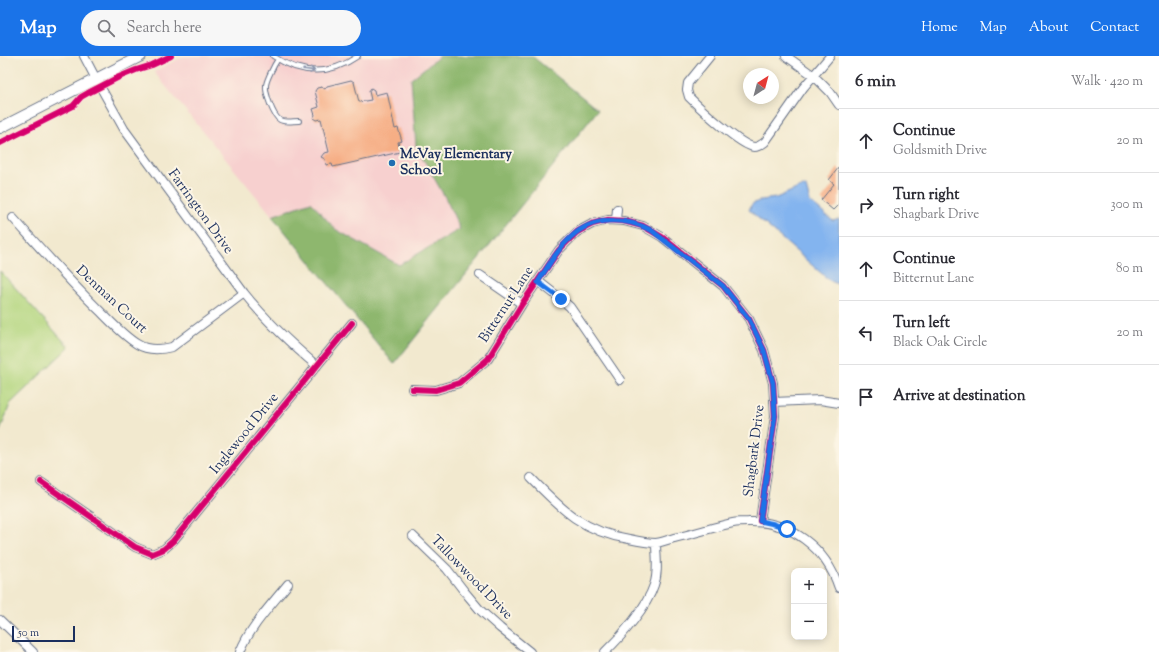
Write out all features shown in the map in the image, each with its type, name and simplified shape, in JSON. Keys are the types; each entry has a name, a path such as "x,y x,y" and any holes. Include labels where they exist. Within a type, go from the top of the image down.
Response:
{"street":[{"name":"Farrington Drive","path":"84,56 124,129 244,293 282,336 317,366"},
{"path":"0,128 141,56"},
{"path":"710,56 688,83 687,90 689,97 734,136 748,146 754,147 760,146 765,142 803,88 830,56"},
{"path":"786,56 814,76 830,92 839,105"},
{"path":"616,220 617,209"},
{"name":"Denman Court","path":"13,218 104,315 137,344 149,350 172,347 244,293"},
{"name":"Bitternut Lane","path":"412,389 436,390 459,383 488,359 522,304 559,250 577,232 592,224 608,220 616,220"},
{"name":"Shagbark Drive","path":"616,220 634,223 651,230 716,279 733,296 749,319 764,350 772,377 775,416 760,521"},
{"path":"480,275 522,304"},
{"path":"538,282 570,307 620,380"},
{"name":"Inglewood Drive","path":"41,482 132,546 152,554 164,549 173,541 352,323"},
{"path":"774,402 820,400 839,403"},
{"path":"531,478 558,506 578,521 614,537 656,543 734,522 760,521 774,524 798,535 812,546 832,570 839,588"},
{"name":"Tallowwood Drive","path":"413,536 447,569 480,610 530,652"},
{"path":"606,652 641,610 654,585 657,571 656,543"},
{"path":"240,652 244,642 288,584"},
{"path":"0,620 33,652"}],"lane":[{"path":"273,56 291,66 313,71 335,68 358,56"},
{"path":"348,56 351,61"},
{"path":"278,59 266,85 268,98 273,112 280,120 287,122 299,121"}],"shaded area":[{"name":"McVay Elementary School","path":"184,56 532,56 598,110 394,364 154,72"}],"green space":[{"path":"440,56 532,56 598,110 394,364 272,216 311,202 335,229 399,265 460,229 446,199 416,146 411,79"},
{"path":"0,271 69,347 10,404 0,431"}],"water":[{"path":"803,186 806,187 810,202 833,221 839,219 839,285 829,280 749,210 752,204 761,200 776,198"}],"building":[{"path":"351,80 354,82 359,102 371,100 369,91 371,88 374,90 375,95 387,92 395,129 398,128 402,141 398,142 400,152 333,167 332,164 326,165 325,159 321,157 324,153 329,152 321,119 316,120 313,118 315,115 313,109 319,107 315,91 317,88 322,87 325,89 327,86"},
{"path":"839,167 839,204 833,210 821,200 834,184 829,180"}],"cycle path":[{"path":"0,143 73,106 81,97 119,77 152,65 171,56"},
{"path":"412,389 436,390 459,383 488,359 522,304 559,250 577,232 592,224 608,220 624,221 643,226 662,237 723,286 749,319 764,350 773,383 775,416 760,521"},
{"path":"41,482 135,547 152,554 164,549 173,541 352,323"}],"place":[{"name":"McVay Elementary School","path":"392,163"}],"route":[{"path":"561,299 538,282 559,250 571,237 592,224 608,220 634,223 651,230 716,279 733,296 757,333 764,350 773,383 775,416 760,521 787,529"}]}
